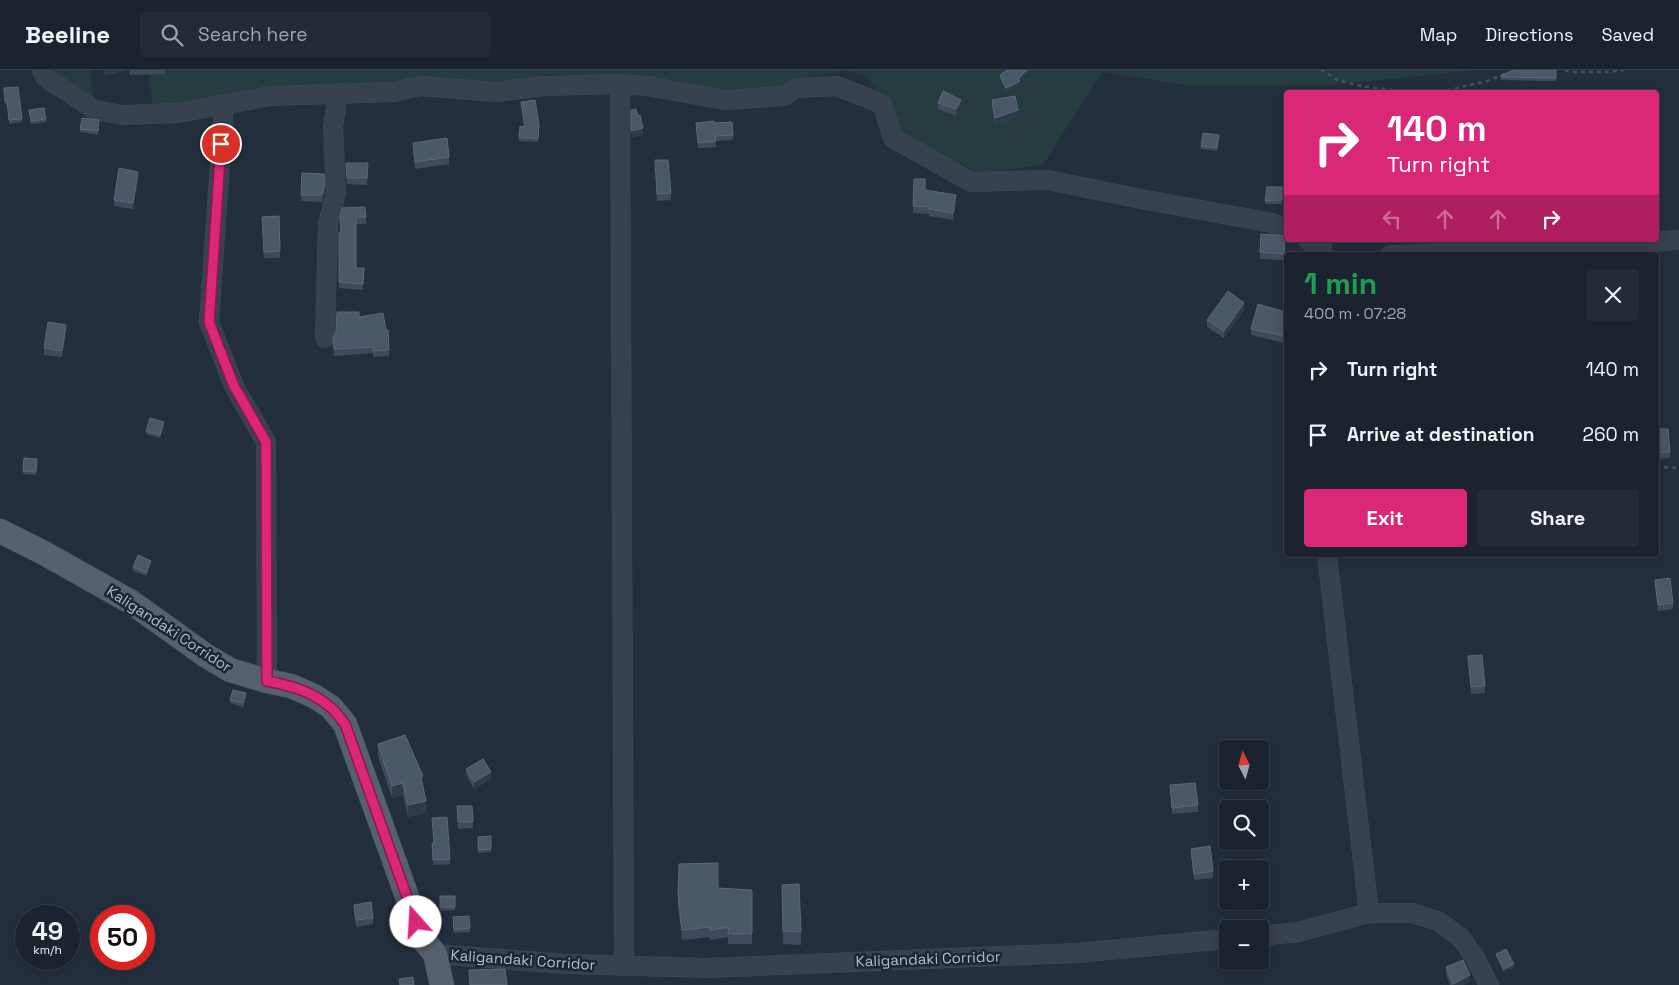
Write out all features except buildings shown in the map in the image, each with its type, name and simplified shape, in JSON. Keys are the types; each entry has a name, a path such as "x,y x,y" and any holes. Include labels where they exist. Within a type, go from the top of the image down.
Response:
{"main road":[{"name":"Kaligandaki Corridor","path":"0,531 44,553 131,602 205,655 230,670 291,686 331,706 345,724 422,938 435,954"},
{"path":"435,954 442,985"}],"street":[{"path":"45,73 95,110 123,115 178,113 270,96 394,92 420,86 498,92 544,86 620,84 647,86 725,100 784,96 796,88 837,86 882,104 892,138 972,182 1048,180 1272,223 1284,229"},
{"path":"620,84 624,966"},
{"path":"326,338 328,223 336,193 333,127 338,93"},
{"path":"224,105 209,322 234,386 266,442 267,681"},
{"path":"1659,242 1679,240"},
{"path":"1312,242 1322,247 1321,252"},
{"path":"1472,252 1569,243 1654,242"},
{"path":"1327,557 1369,913"},
{"path":"1269,935 1298,932 1369,913 1412,913 1438,921 1461,938 1474,956 1489,985"},
{"name":"Kaligandaki Corridor","path":"435,954 556,964 708,968 1076,953 1219,941"}],"path":[{"path":"1321,70 1326,71 1336,80 1352,84 1401,90"},
{"path":"1450,90 1487,81 1515,70"},
{"path":"1564,70 1570,72 1610,72 1624,70"},
{"path":"1659,467 1679,468"}],"green space":[{"path":"39,70 91,70 90,76 97,116"},
{"path":"148,70 1476,70 1323,86 1184,85 1102,72 1043,165 981,173 899,137 882,96 865,76 847,71 812,75 773,92 725,93 652,82 550,74 496,86 421,82 155,121"}],"route":[{"path":"221,144 209,322 234,386 266,442 267,681 291,686 314,696 331,706 345,724 416,922"}]}
